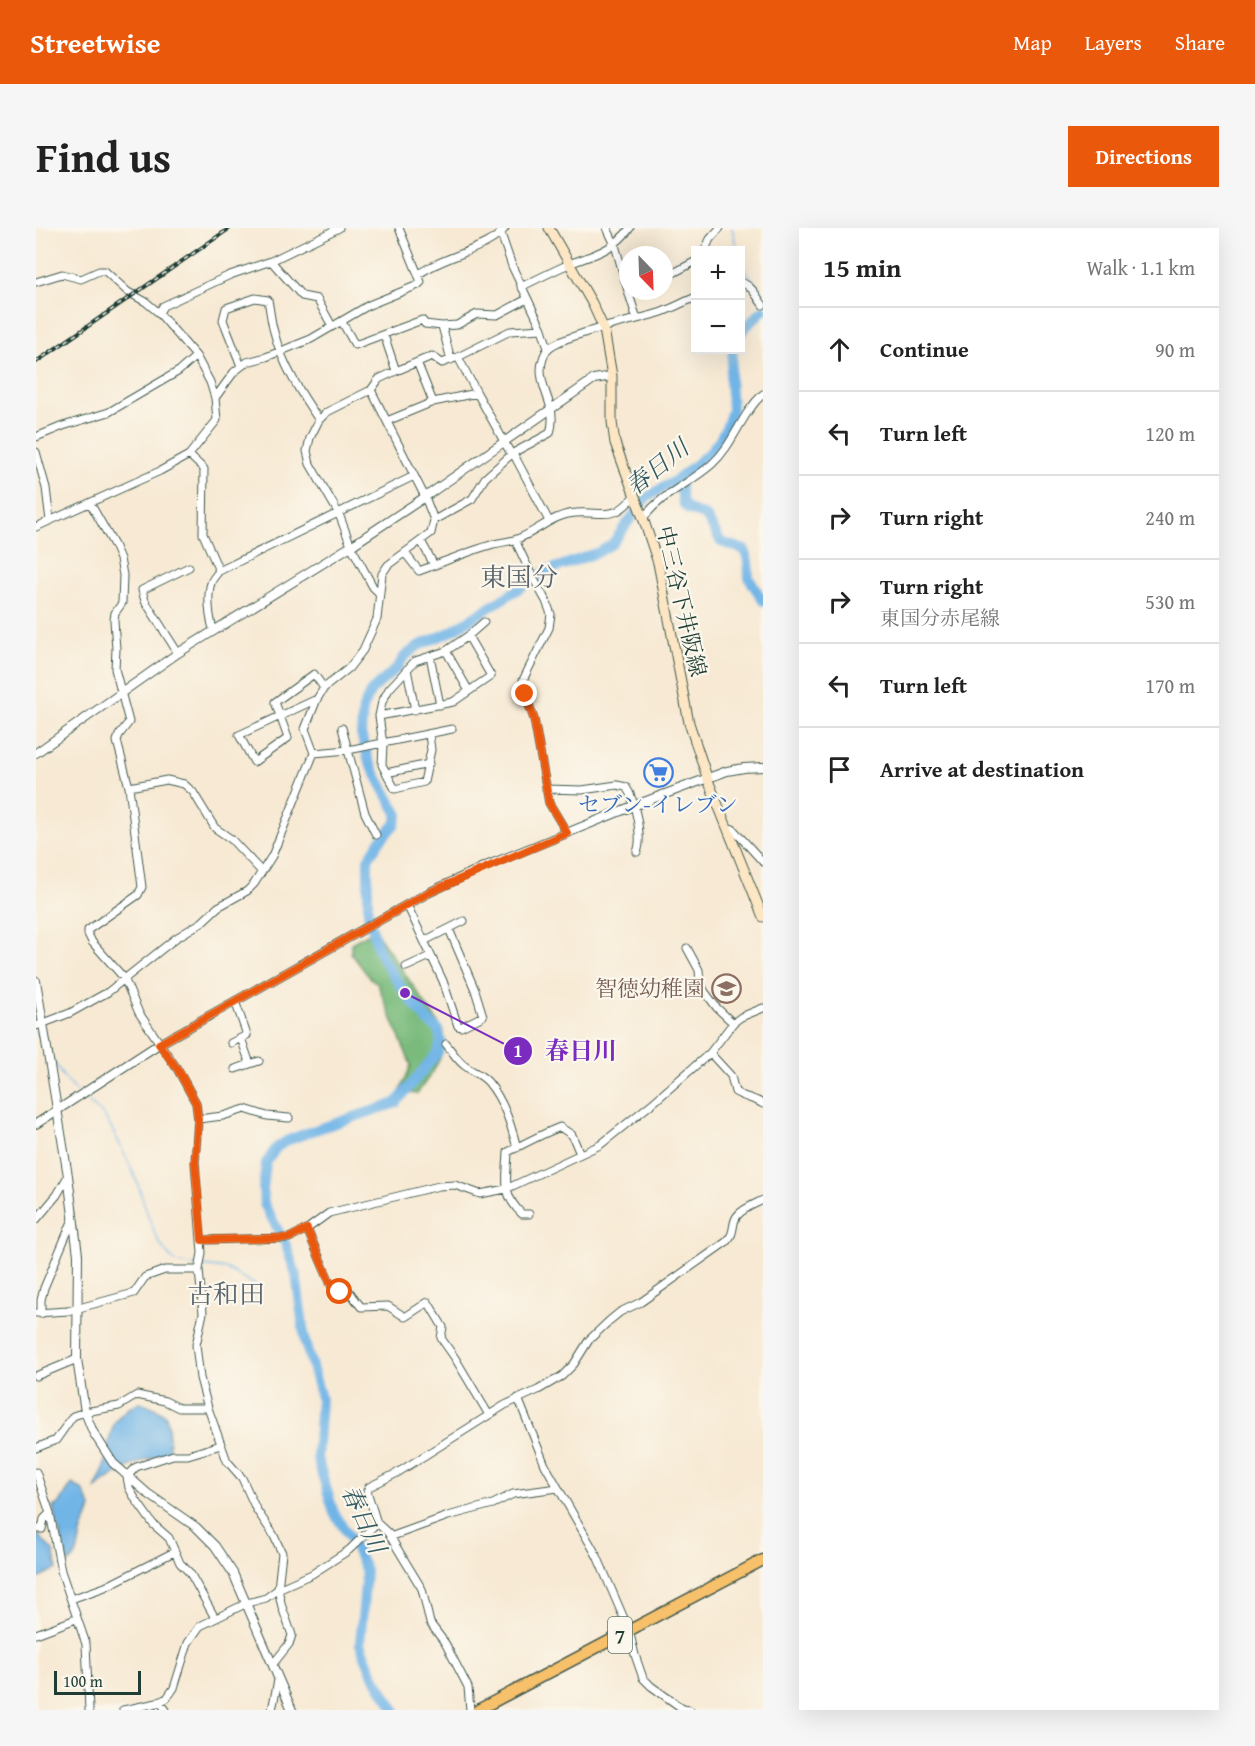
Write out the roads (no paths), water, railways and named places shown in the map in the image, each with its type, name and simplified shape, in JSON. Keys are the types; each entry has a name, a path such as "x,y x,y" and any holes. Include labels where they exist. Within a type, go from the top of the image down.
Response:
{"main road":[{"name":"中三谷下井阪線","path":"549,228 592,303 604,329 612,376 612,422 615,443 658,563 689,723 708,780 763,917"},
{"name":"7","path":"478,1710 763,1560"}],"street":[{"path":"159,313 163,306 230,274 271,261 339,228"},
{"path":"215,398 234,372 247,362 311,339 369,305 418,285 421,282 399,228"},
{"path":"607,228 619,259"},
{"path":"521,287 569,264 595,256 615,245 630,228"},
{"path":"707,246 720,228"},
{"path":"417,275 426,267 465,252 502,230 521,287 542,328 548,348"},
{"path":"271,261 302,297 318,299 332,326"},
{"path":"673,273 691,264"},
{"path":"36,282 62,274 81,279 99,271 105,271 128,292 146,302 159,313 196,356 210,382 215,398 217,420 189,455 160,471 36,527"},
{"path":"745,284 754,291 762,303"},
{"path":"241,366 223,320 226,308 255,298 268,300 274,333 281,351 303,398 319,420"},
{"path":"342,322 355,345 422,320 425,324 442,326 457,325 477,314 497,315 527,299"},
{"path":"434,519 472,499 485,478 512,453 550,433 551,409 541,371 548,348 574,335 637,320 663,312 691,299"},
{"path":"631,300 637,320"},
{"path":"442,326 455,358 512,453 549,521"},
{"path":"379,593 373,587 351,546 339,514 308,458 310,438 319,420 327,412 371,390 379,379 417,362 432,356 442,363 510,331 542,328"},
{"path":"384,335 396,371"},
{"path":"36,437 110,412 179,371 196,356"},
{"path":"417,362 433,402"},
{"path":"36,753 121,691 351,546 594,379 612,376"},
{"path":"39,1025 70,1013 94,1000 176,938 202,922 218,907 247,891 272,856 314,753 305,729 317,699 324,688 349,668 363,650 377,619 382,574 388,565 431,533 434,519 371,390"},
{"path":"387,421 433,402 477,393"},
{"path":"642,516 657,501 711,464 727,448 739,426 763,394"},
{"path":"36,453 46,488 50,520"},
{"path":"189,455 204,469 203,534 219,571"},
{"path":"214,631 211,582 219,571 414,476"},
{"path":"405,553 419,571 495,544 516,540 549,521 576,513 603,515 619,511 634,496"},
{"path":"90,503 114,544 123,575 122,603 115,613 114,620 117,649 116,669 129,722 117,741 129,787 142,887 141,892 88,930 88,934 92,942 124,978 139,1013 178,1070 196,1103 198,1119 195,1162 202,1240 199,1270 203,1313 196,1345 200,1378 227,1461 242,1478 256,1509 273,1534 282,1553 278,1589 292,1635 289,1644 273,1664"},
{"path":"516,540 551,614 549,628 523,680 525,694 534,719 549,803 567,833"},
{"path":"421,541 434,565"},
{"path":"178,653 145,601 142,590 189,567"},
{"path":"429,734 431,750 424,782 395,789 382,765 379,716 382,702 389,689 415,661 446,651 484,622"},
{"path":"379,716 453,702 491,675 468,636"},
{"path":"446,651 470,691"},
{"path":"430,656 440,705"},
{"path":"407,669 415,710"},
{"path":"317,699 279,716 239,735 254,762 288,738 279,716 275,702 314,674 324,688"},
{"path":"342,728 365,813 376,835"},
{"path":"314,753 348,750 452,729"},
{"path":"386,772 429,764"},
{"path":"36,1125 159,1044 428,893 481,868 633,806 708,780 727,771 763,767"},
{"path":"129,787 167,780 184,784 194,792 215,828 231,839 261,871"},
{"path":"546,789 582,790 622,785 629,792 633,806 640,840 638,852"},
{"path":"727,827 734,829 763,862"},
{"path":"407,905 443,981 458,1026 461,1027 483,1016 475,990 449,929"},
{"path":"424,941 464,921"},
{"path":"687,948 699,970 700,983 705,992 717,1008 733,1023"},
{"path":"406,968 430,956"},
{"path":"36,981 39,1025 57,1111 78,1255 77,1359 85,1412 104,1451 127,1477 180,1514 215,1546 233,1573 292,1710"},
{"path":"231,1043 247,1035 235,1001"},
{"path":"202,1240 289,1238 307,1229 329,1213 439,1186 455,1185 480,1194 506,1189 610,1138 710,1053 733,1023 763,1008"},
{"path":"241,1038 250,1064"},
{"path":"447,1044 458,1060 488,1082 509,1120 517,1148"},
{"path":"710,1053 731,1076 735,1092 743,1097 755,1098 763,1104"},
{"path":"235,1069 259,1061"},
{"path":"198,1119 245,1110 267,1116 289,1118"},
{"path":"529,1214 522,1214 511,1204 506,1189 508,1152 530,1143 541,1134 560,1127 572,1135 580,1154"},
{"path":"36,1220 57,1195 68,1176"},
{"path":"470,1710 468,1687 445,1643 430,1623 422,1589 390,1537 377,1523 367,1491 369,1486 397,1473 518,1398 562,1376 574,1364 589,1340 620,1312 641,1302 726,1242 733,1233 736,1216 763,1200"},
{"path":"73,1219 44,1288 38,1314 78,1308 134,1293 146,1277 165,1270 199,1270"},
{"path":"307,1229 335,1292 349,1291 361,1307 387,1306 405,1317 428,1302 443,1327 441,1338 489,1415"},
{"path":"36,1376 77,1359"},
{"path":"36,1448 56,1440 73,1416 118,1406 137,1395 165,1401 179,1408 208,1408"},
{"path":"518,1398 545,1465 597,1556 629,1630 643,1678 683,1708 690,1710"},
{"path":"127,1477 136,1467 173,1455 188,1455 221,1445"},
{"path":"36,1472 50,1513 61,1571 86,1644 89,1710"},
{"path":"127,1477 129,1488 136,1500 153,1524 169,1538 180,1563 190,1573 215,1618"},
{"path":"390,1537 448,1516 493,1504 513,1494 558,1488"},
{"path":"36,1529 42,1529 44,1519 50,1513"},
{"path":"123,1710 160,1702 167,1698 174,1688 188,1643 200,1626 246,1604 266,1598 278,1589 312,1574 349,1550 377,1523"},
{"path":"71,1599 105,1587 174,1552"},
{"path":"36,1634 76,1619"},
{"path":"272,1710 278,1680"},
{"path":"160,1702 165,1710"}],"water":[{"path":"140,1402 159,1410 167,1419 169,1453 129,1466 95,1489 103,1471 111,1431 115,1423 120,1415"},
{"path":"72,1484 83,1490 91,1507 76,1554 68,1564 53,1507 60,1503"},
{"path":"36,1533 53,1551 57,1569 36,1580"}],"waterway":[{"path":"732,228 736,246"},
{"path":"745,270 763,294"},
{"name":"春日川","path":"745,328 763,310"},
{"name":"春日川","path":"395,1710 373,1675 360,1644 366,1571 351,1539 334,1513 317,1458 321,1398 305,1342 296,1274 285,1243 264,1204 263,1189 266,1163 276,1148 286,1141 315,1130 396,1103 438,1052 441,1041 438,1029 428,1021 405,993 379,952 368,914 368,859 395,824 398,815 369,762 361,734 363,708 371,691 418,646 450,632 547,571 599,552 612,544 646,498 679,478 710,452 726,428 732,410 730,379 733,354"},
{"path":"679,478 683,503 688,509 706,516 721,542 745,550 749,578 763,601"},
{"path":"36,1031 42,1041"},
{"path":"53,1060 77,1092"},
{"path":"83,1098 104,1116 113,1132 134,1174 153,1229 163,1248 177,1262 198,1266"},
{"path":"202,1266 227,1269 257,1286"}],"railway":[{"path":"36,362 230,228"}],"place":[{"name":"セブン-イレブン","path":"658,772"},
{"name":"智徳幼稚園","path":"726,988"},
{"name":"春日川","path":"405,993"}],"district":[{"name":"東国分","path":"519,576"},
{"name":"古和田","path":"226,1293"}]}
